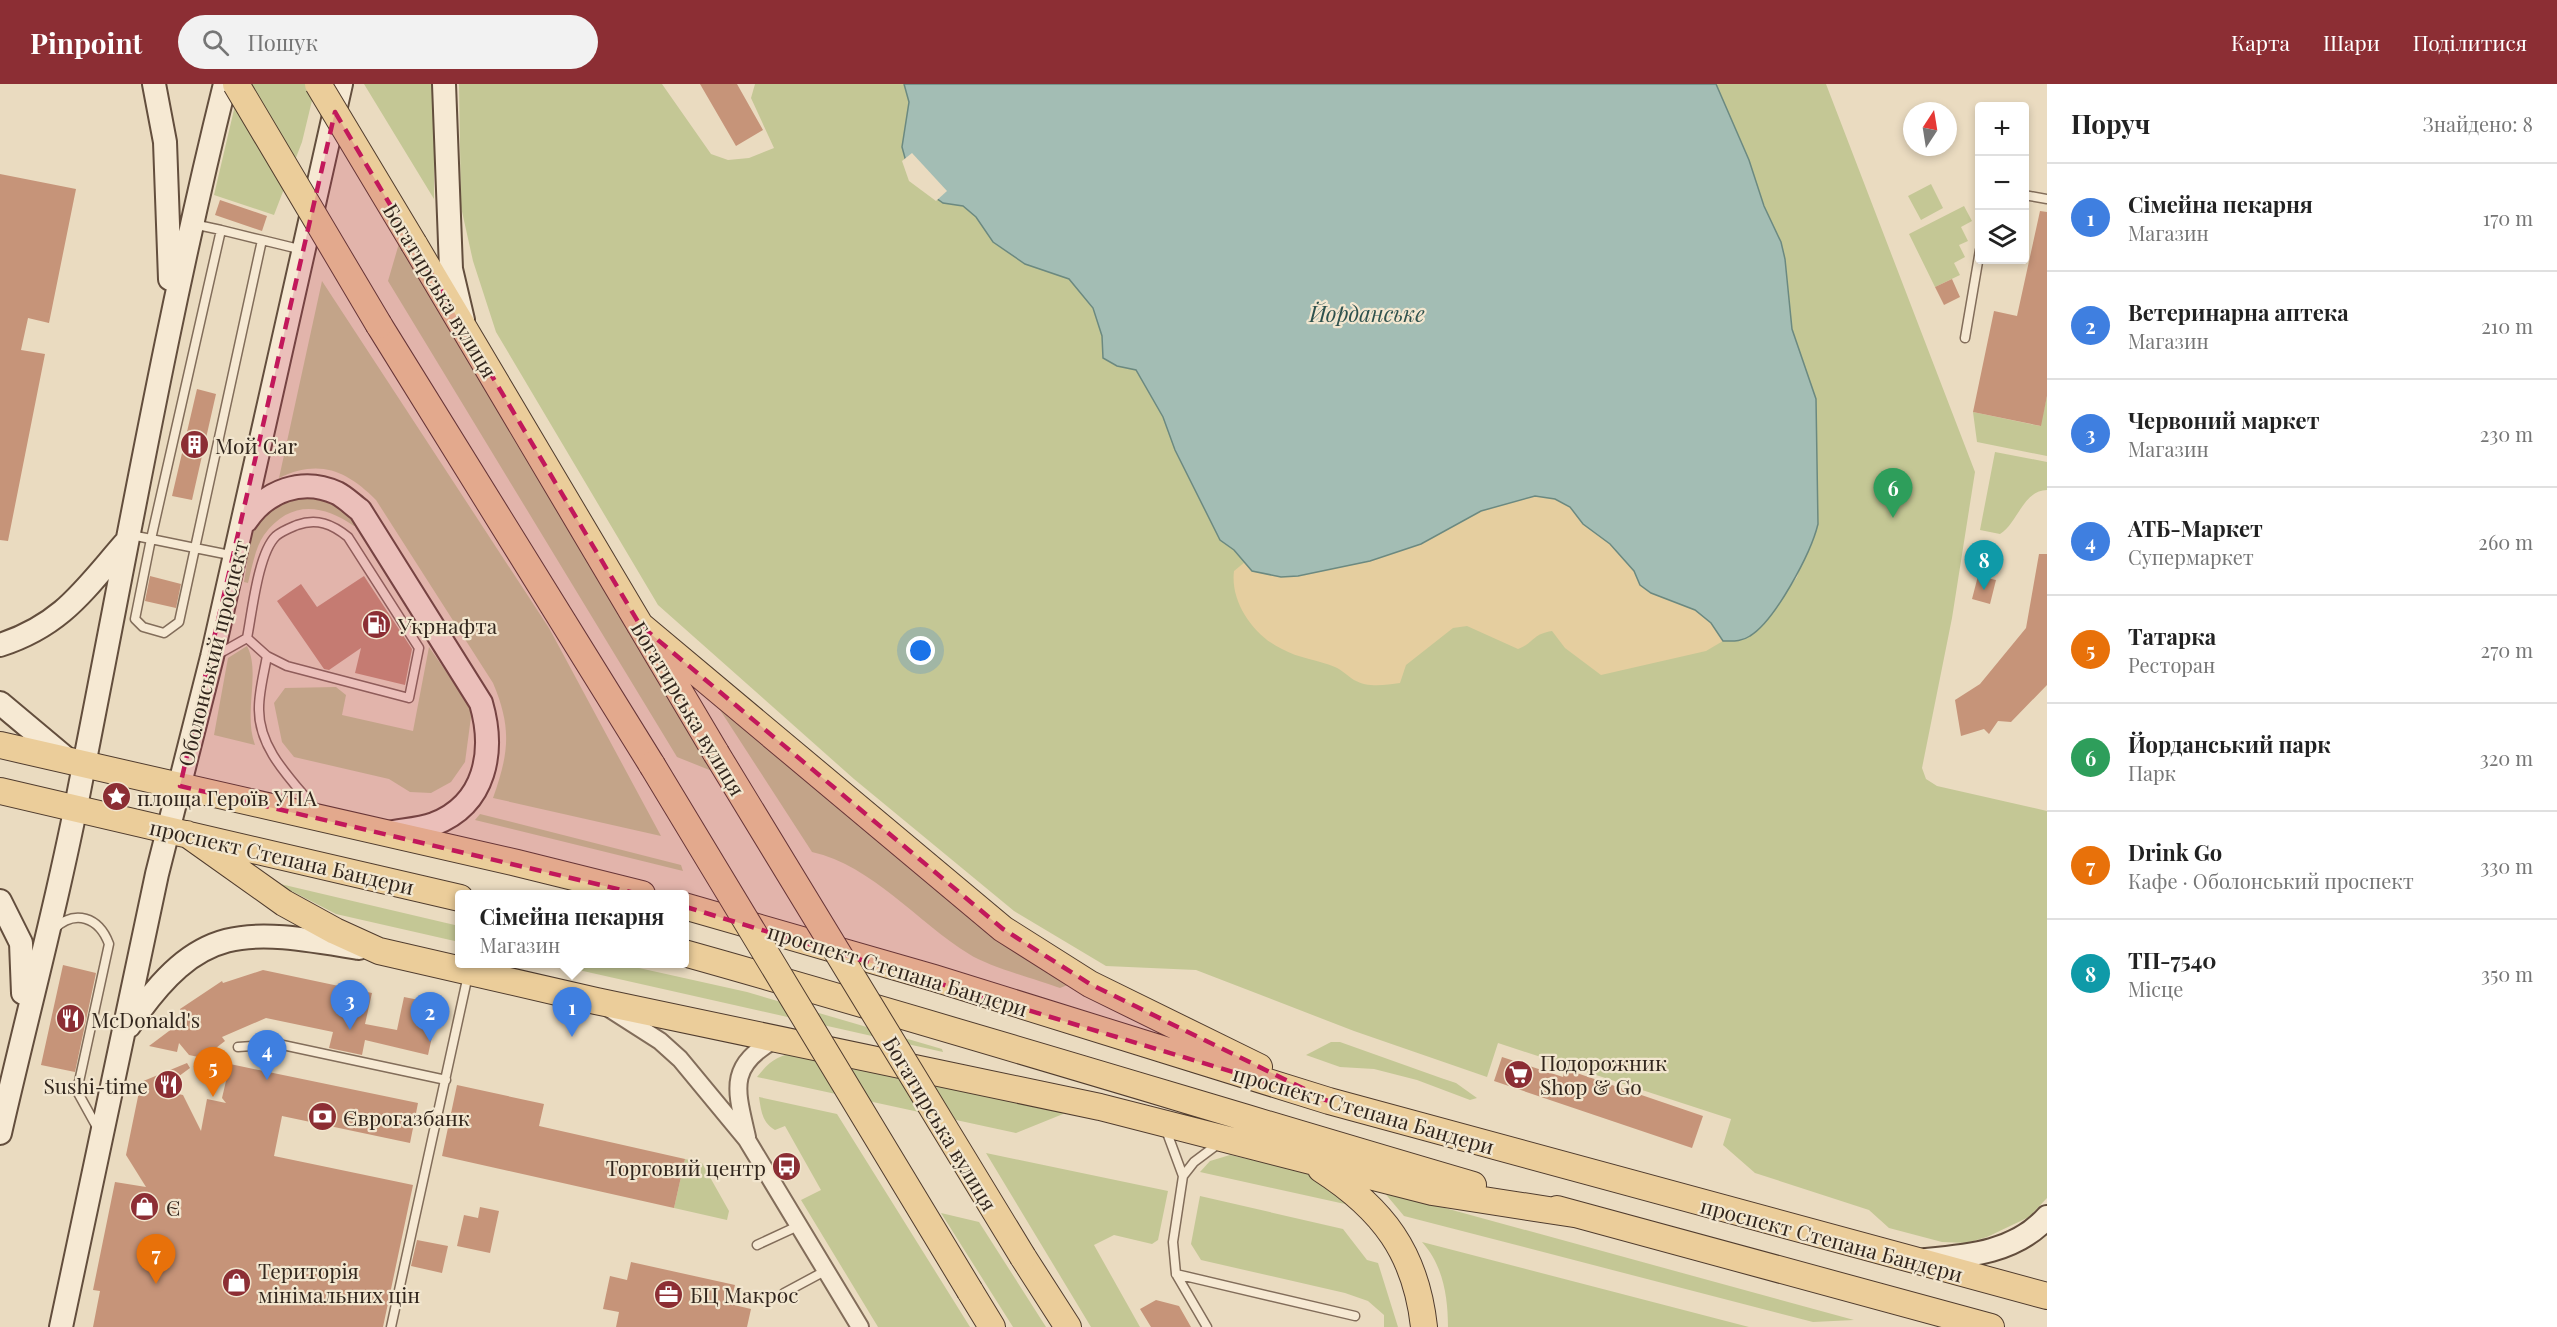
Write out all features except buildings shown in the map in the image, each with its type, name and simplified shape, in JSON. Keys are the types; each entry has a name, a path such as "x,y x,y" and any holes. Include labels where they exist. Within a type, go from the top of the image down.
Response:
{"main road":[{"path":"154,84 165,142 171,323"},
{"path":"0,1133 75,808 76,762 126,538 190,224 225,84"},
{"path":"236,84 379,326 652,765 992,1327"},
{"name":"Богатирська вулиця","path":"318,84 716,753 1068,1327"},
{"name":"Оболонський проспект","path":"61,1327 122,1038 178,832 180,786 306,251 341,84"},
{"path":"444,84 451,269 465,330"},
{"path":"242,527 256,506 269,496 286,488 310,486 336,493 360,510 481,703 486,722 487,745 478,784 467,804 434,824 387,833"},
{"path":"0,645 26,636 62,613 126,538"},
{"path":"640,625 1003,929 1090,984 1329,1101"},
{"path":"0,703 76,762"},
{"path":"0,745 625,890"},
{"name":"проспект Степана Бандери","path":"0,791 455,897"},
{"path":"178,832 284,903 335,932 379,951"},
{"path":"0,901 21,943 24,978 19,1049"},
{"name":"проспект Степана Бандери","path":"689,907 934,978 1329,1101 1913,1262 2047,1296"},
{"path":"122,1038 150,996 171,972 190,958 222,941 244,936 286,937 379,951 596,1001 1100,1107 1432,1192 1574,1214"},
{"name":"проспект Степана Бандери","path":"689,954 926,1021 1146,1089 1574,1214 1990,1327"},
{"path":"1306,1160 1365,1201 1387,1224 1412,1268 1420,1296 1424,1327"},
{"path":"1913,1262 1964,1257 1995,1250 2018,1240 2039,1226 2047,1217"}],"street":[{"path":"596,1001 660,1041 680,1059 747,1140 860,1327"},
{"path":"747,1140 737,1096 739,1076 755,1051 776,1039"}],"lane":[{"path":"2029,196 2047,200"},
{"path":"190,224 306,251"},
{"path":"221,231 135,619 143,627 164,633 178,622 262,240"},
{"path":"1965,338 1978,264"},
{"path":"212,657 247,638 265,555 275,537 302,523 319,522 334,526 348,537 386,593 419,648 409,698 287,666 267,656 247,638"},
{"path":"126,538 151,539 235,556"},
{"path":"386,593 405,581"},
{"path":"267,656 259,706 260,725 274,758 324,819"},
{"path":"43,946 54,930 68,918 81,918 95,922 105,931 109,944 77,1091 101,1135"},
{"path":"391,1327 468,971"},
{"path":"238,1047 278,1044 446,1080"},
{"path":"1162,1123 1172,1142 1183,1176 1173,1242 1176,1274 1207,1327"},
{"path":"1183,1176 1200,1157 1226,1139"},
{"path":"757,1245 798,1226"},
{"path":"784,1293 825,1271"},
{"path":"1176,1274 1354,1316"}],"highlighted area":[{"path":"335,112 640,625 1003,929 1090,984 1329,1101 656,898 180,786"}],"green space":[{"path":"240,84 316,84 302,142 274,215 214,195"},
{"path":"364,84 434,84 434,199"},
{"path":"459,84 662,84 711,154 728,160 749,158 774,148 751,98 755,84 904,84 909,102 902,147 943,203 963,206 976,217 993,242 1069,279 1093,308 1102,336 1103,358 1117,366 1136,370 1163,417 1175,450 1220,540 1234,550 1252,571 1651,593 1695,610 1765,620 1797,577 1816,513 1816,399 1792,329 1781,242 1764,206 1749,160 1716,84 1826,84 1975,472 1952,618 1922,768 1926,779 1937,786 2047,811 2047,1198 2029,1217 1987,1237 1966,1243 1942,1242 1889,1228 1869,1210 1755,1173 1723,1145 1731,1119 1498,1043 1487,1077 1354,1031 1196,970 1106,966 1014,911 854,779 658,605 496,332 473,261 461,207"},
{"path":"1931,184 1943,208 1921,220 1908,196"},
{"path":"1964,206 1972,221 1961,227 1968,241 1959,245 1965,257 1954,263 1960,275 1935,287 1909,234"},
{"path":"400,240 717,773 677,757 388,281"},
{"path":"322,281 549,628 661,836 493,798 505,754 506,727 493,683 376,500 354,481 331,471 307,469 279,478"},
{"path":"2047,396 2047,456 1977,442 1973,412 2040,426"},
{"path":"1995,452 2047,462 2047,490 2032,495 2000,534 1980,530"},
{"path":"303,494 343,506 357,524 354,526 330,513 318,510 295,511 285,516 264,535 256,552 248,583 244,582 247,559 245,550 251,529 274,507"},
{"path":"247,646 251,656 253,680 251,720 255,745 214,735 228,658"},
{"path":"429,647 470,706 471,717 465,762 451,782 431,793 410,792 389,779 294,757 282,742 274,703 285,688 336,687 346,695 342,715 413,731"},
{"path":"711,696 996,940 1070,984 1060,988 978,959 950,941 894,896 855,869 812,852"},
{"path":"480,814 681,865 683,871 475,820"},
{"path":"276,883 455,925 455,941 336,914"},
{"path":"570,968 639,968 747,992 942,1049 943,1052"},
{"path":"1331,1042 1340,1042 1456,1083 1477,1098 1470,1100 1417,1080 1374,1069 1340,1067 1306,1055"},
{"path":"798,1053 1068,1112 1016,1133 757,1077 774,1060"},
{"path":"759,1097 837,1114 970,1327 878,1327 801,1200 821,1190 785,1126 775,1130 767,1124"},
{"path":"986,1153 1168,1191 1158,1240 1152,1244 1114,1235 1094,1245 1140,1327 1091,1327"},
{"path":"1230,1155 1309,1173 1354,1206 1200,1172 1210,1161"},
{"path":"685,1159 702,1163 729,1211 727,1220 674,1208"},
{"path":"1383,1191 1854,1320 1813,1322 1404,1216"},
{"path":"1200,1196 1343,1229 1367,1260 1378,1263 1398,1327 1384,1327 1384,1315 1368,1301 1345,1293 1201,1260 1191,1244"},
{"path":"941,1213 979,1222 1046,1327 1013,1327"},
{"path":"1422,1242 1749,1327 1448,1327 1443,1282 1435,1261"}],"sand":[{"path":"1535,496 1555,499 1570,507 1583,524 1610,544 1634,571 1640,585 1651,593 1695,610 1711,623 1723,641 1706,651 1601,675 1565,648 1552,631 1540,634 1518,649 1467,626 1453,628 1406,665 1400,683 1371,685 1359,683 1335,667 1295,655 1272,643 1253,627 1240,606 1234,583 1234,571 1245,562 1252,571 1281,577 1370,561 1421,544 1481,511"}],"water":[{"name":"Йорданське","path":"904,84 1716,84 1749,160 1764,206 1781,242 1785,259 1792,329 1816,399 1818,524 1808,552 1791,585 1781,602 1760,628 1743,639 1723,641 1711,623 1695,610 1651,593 1640,585 1634,571 1610,544 1583,524 1570,507 1555,499 1535,496 1481,511 1421,544 1370,561 1298,576 1281,577 1252,571 1234,550 1220,540 1175,450 1163,417 1136,370 1117,366 1103,358 1102,336 1093,308 1069,279 1025,264 993,242 976,217 963,206 943,203 911,180 902,147 909,102"}],"pier":[{"path":"912,153 947,191 936,201 909,181 902,161"}],"place":[{"name":"Мой Car","path":"194,445"},
{"name":"Йорданський парк","path":"1893,518"},
{"name":"ТП-7540","path":"1984,590"},
{"name":"Укрнафта","path":"377,625"},
{"name":"площа Героїв УПА","path":"116,797"},
{"name":"McDonald's","path":"70,1019"},
{"name":"Червоний маркет","path":"350,1030"},
{"name":"Сімейна пекарня","path":"572,1037"},
{"name":"Ветеринарна аптека","path":"430,1042"},
{"name":"Подорожник Shop & Go","path":"1519,1074"},
{"name":"АТБ-Маркет","path":"267,1080"},
{"name":"Sushi-time","path":"169,1085"},
{"name":"Татарка","path":"213,1097"},
{"name":"Єврогазбанк","path":"322,1117"},
{"name":"Торговий центр","path":"787,1167"},
{"name":"Є","path":"145,1207"},
{"name":"Територія мінімальних цін","path":"237,1282"},
{"name":"Drink Go","path":"156,1284"},
{"name":"БЦ Макрос","path":"669,1294"}]}
